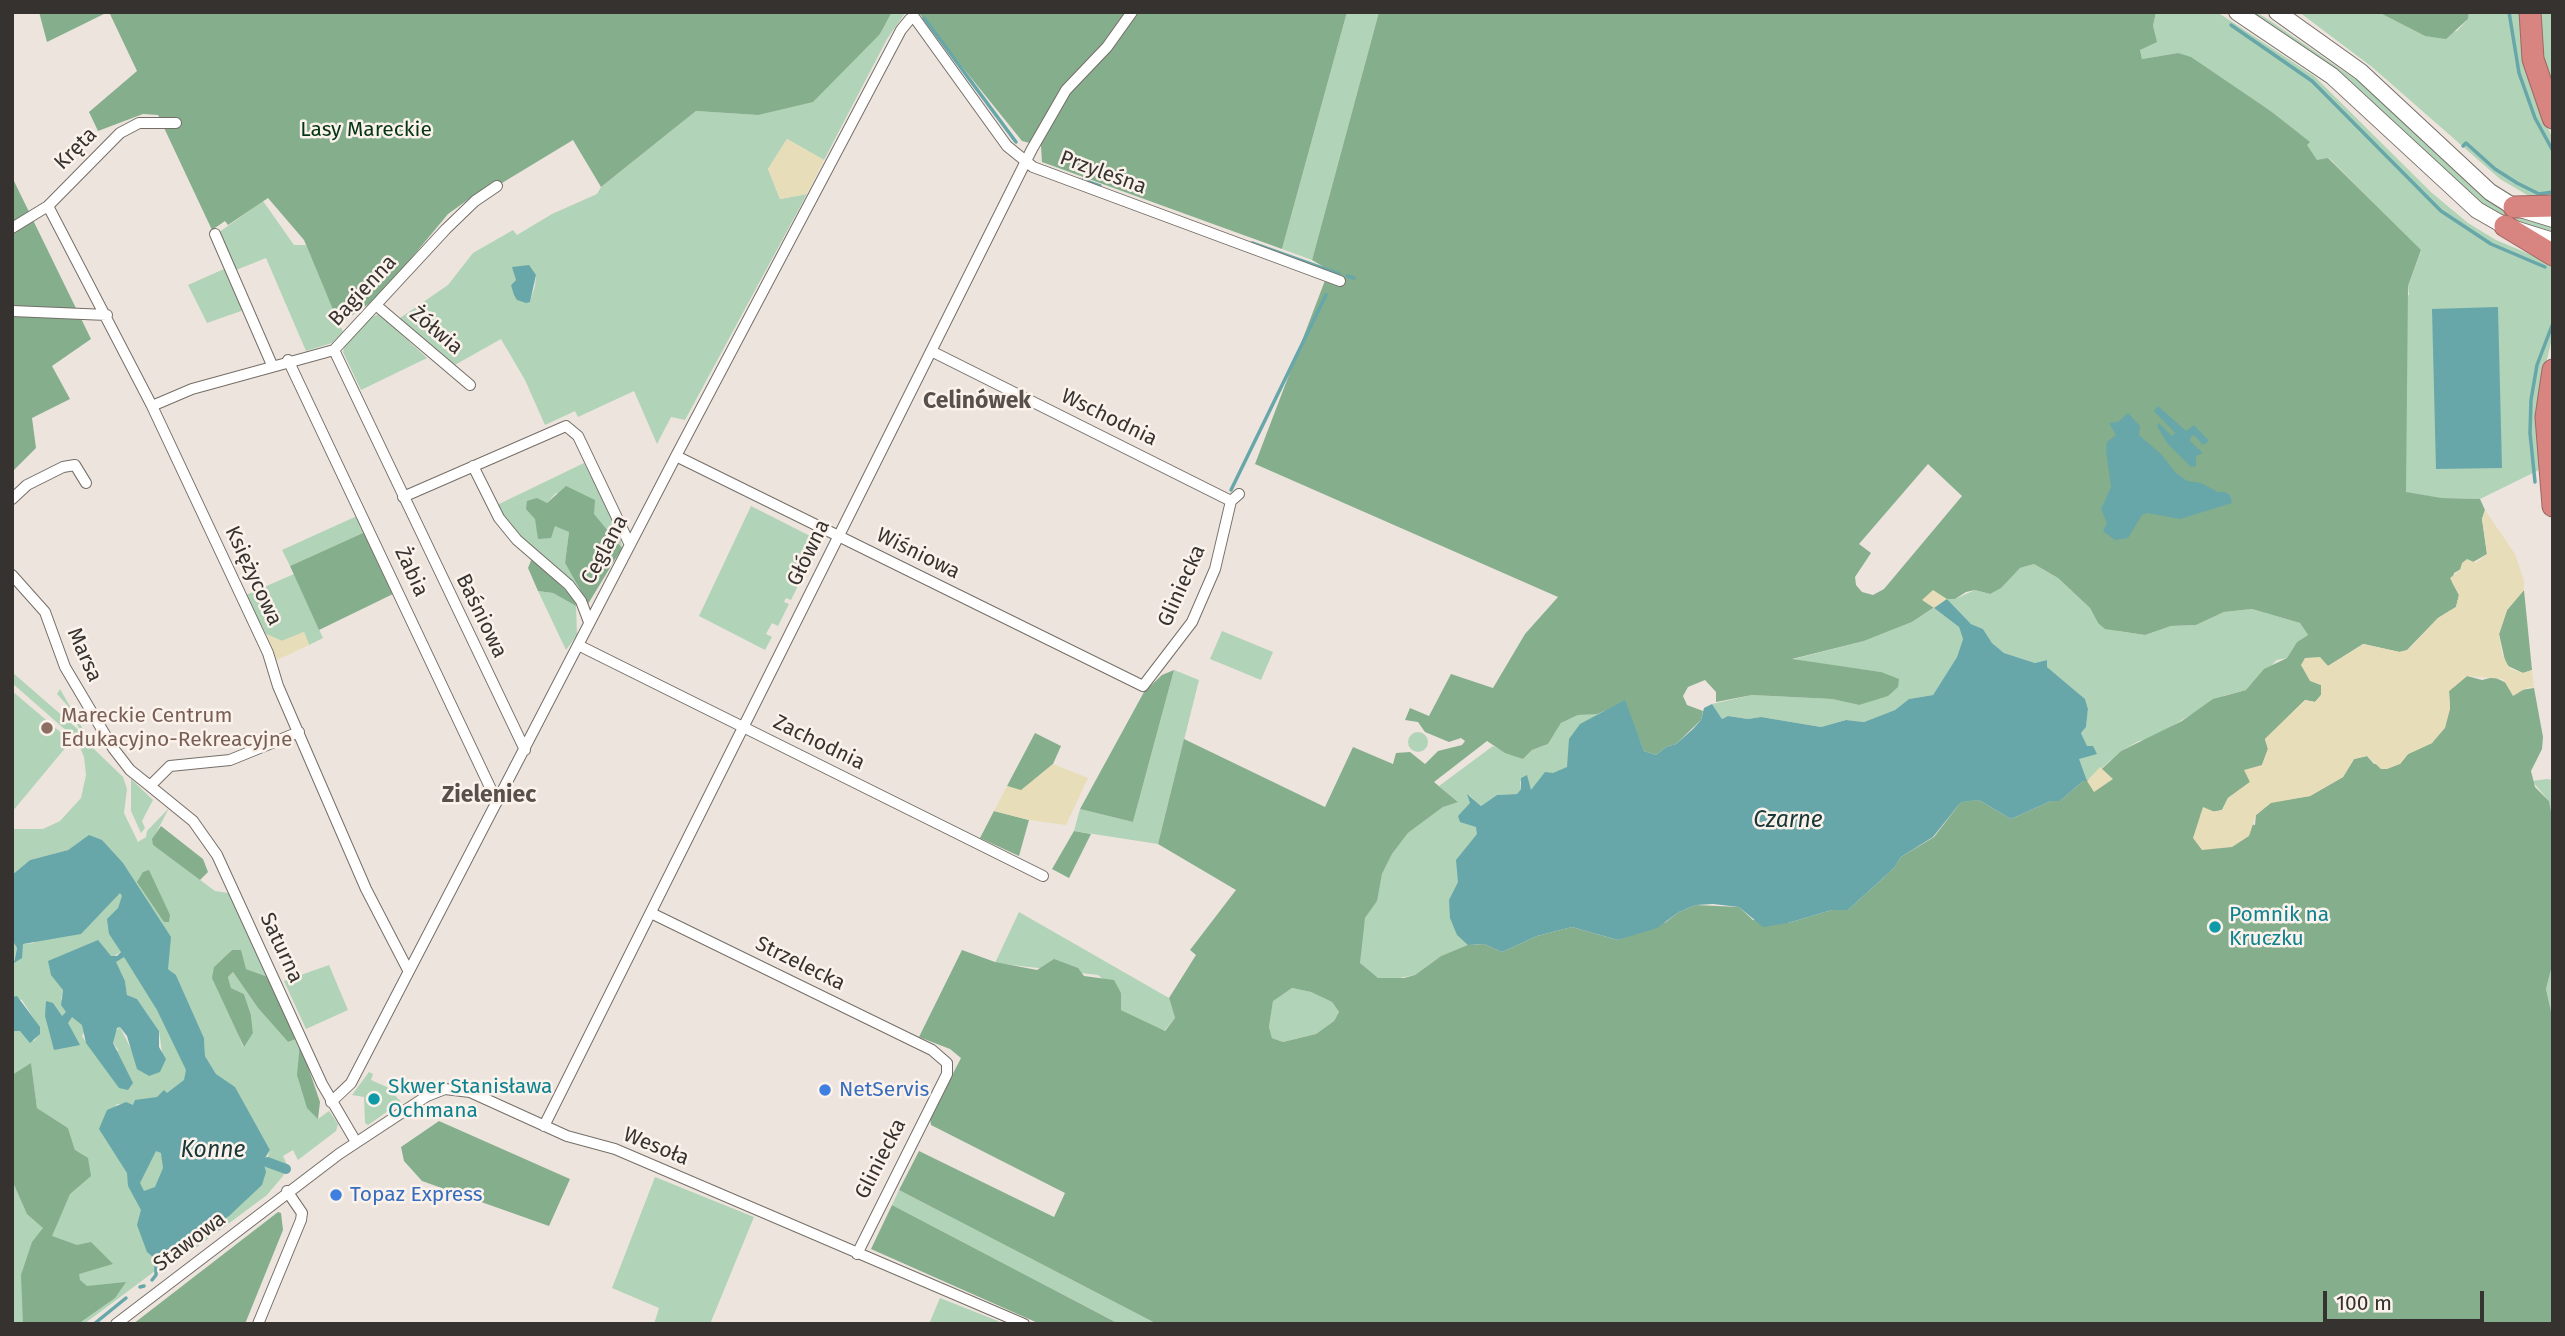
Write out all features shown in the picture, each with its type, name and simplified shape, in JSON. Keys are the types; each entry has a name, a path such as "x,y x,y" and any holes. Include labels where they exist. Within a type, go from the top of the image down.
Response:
{"highway":[{"path":"2530,12 2533,59 2553,118"},
{"path":"2514,207 2553,206"},
{"path":"2505,226 2553,255"},
{"path":"2553,370 2546,418 2553,506"}],"main road":[{"path":"2237,12 2332,76 2461,196 2505,226 2553,240"},
{"path":"2277,12 2361,72 2469,175 2514,207 2553,219"}],"street":[{"name":"Główna","path":"544,1126 1026,162 1066,90 1107,47 1132,12"},
{"name":"Przyleśna","path":"914,17 1007,146 1026,162 1043,172 1340,281"},
{"name":"Ceglana","path":"331,1102 351,1083 676,456 901,30 914,17"},
{"name":"Kręta","path":"12,228 48,205 120,133 139,122 176,122"},
{"name":"Bagienna","path":"152,405 191,389 288,360 334,350 446,229 475,201 497,186"},
{"name":"Księżycowa","path":"48,205 152,405 268,653 278,686 366,889 408,970"},
{"path":"215,234 272,365"},
{"name":"Żółwia","path":"377,306 470,385"},
{"path":"12,311 107,315"},
{"name":"Baśniowa","path":"334,350 525,750"},
{"name":"Wschodnia","path":"931,351 1235,498"},
{"name":"Żabia","path":"288,360 497,802"},
{"path":"403,497 561,427 572,429 629,545"},
{"name":"Wiśniowa","path":"676,456 1143,686"},
{"path":"12,499 27,485 63,467 75,465 86,482"},
{"path":"473,466 499,518 517,540 569,585 581,601 589,622"},
{"name":"Gliniecka","path":"1143,686 1192,622 1215,569 1235,498"},
{"name":"Marsa","path":"12,575 45,612 65,667 113,748 130,770 150,786"},
{"name":"Zachodnia","path":"578,645 1043,876"},
{"path":"150,786 164,770 177,763 230,760 299,732"},
{"name":"Saturna","path":"150,786 193,821 217,855 331,1102 356,1142"},
{"name":"Strzelecka","path":"651,913 932,1049"},
{"name":"Gliniecka","path":"857,1254 947,1074 947,1062 932,1049"},
{"name":"Wesoła","path":"287,1191 427,1096 445,1089 470,1092 544,1126 615,1149 1024,1324"},
{"path":"258,1324 301,1220 302,1213 287,1191"},
{"name":"Stawowa","path":"116,1324 287,1191"}],"green space":[{"path":"39,12 108,12 47,42"},
{"name":"Lasy Mareckie","path":"109,12 892,12 880,34 813,102 758,115 696,111 601,187 573,140 497,186 494,181 448,214 379,297 339,324 304,240 268,198 228,225 225,221 212,230 158,115 143,114 98,131 89,112 137,71"},
{"path":"892,12 906,12 887,39 824,160 787,139 768,169 780,199 807,194 685,420 671,417 657,444 634,391 578,417 575,411 545,425 525,380 501,339 453,366 400,318 448,285 473,253 513,230 517,235 552,214 597,194 601,187 696,111 758,115 880,34","holes":["536,275 530,302 511,285 516,280"]},
{"path":"918,12 1347,12 1282,249 1042,162 1041,146 1022,141"},
{"path":"1347,12 1379,12 1312,260 1282,249"},
{"path":"1379,12 2156,12 2153,26 2157,42 2140,50 2142,59 2178,53 2191,57 2272,112 2310,142 2307,145 2317,160 2328,158 2421,250 2408,286 2406,492 2442,498 2480,499 2485,510 2482,519 2487,554 2454,573 2452,582 2459,595 2456,607 2438,618 2407,650 2400,652 2363,644 2328,666 2323,662 2301,665 2314,682 2321,685 2321,695 2315,702 2305,700 2265,739 2268,749 2262,765 2248,777 2250,782 2228,798 2222,810 2200,814 2255,825 2256,815 2271,802 2310,796 2343,777 2354,759 2367,756 2374,764 2400,764 2408,754 2432,743 2450,709 2449,691 2467,676 2482,680 2494,677 2521,690 2534,688 2543,737 2542,749 2531,771 2535,787 2549,801 2553,821 2553,962 2546,989 2553,1020 2553,1324 1157,1324 899,1190 919,1151 1054,1217 1065,1193 931,1125 930,1118 961,1058 950,1049 919,1037 962,950 995,962 1037,970 1054,959 1078,968 1084,976 1114,980 1121,993 1121,1010 1165,1031 1175,1018 1169,998 1196,955 1190,950 1236,890 1158,844 1184,739 1325,807 1353,747 1393,764 1396,753 1410,752 1425,764 1438,751 1462,745 1465,741 1461,738 1449,742 1425,732 1418,722 1405,720 1410,708 1429,716 1451,674 1493,688 1525,634 1558,597 1255,464 1329,270 1312,260","holes":["1928,464 1962,496 1884,589 1873,595 1862,592 1856,585 1855,577 1871,553 1859,544","2034,564 2058,578 2090,608 2098,623 2105,629 2145,635 2171,626 2196,625 2224,612 2252,609 2300,623 2308,635 2297,642 2287,658 2264,669 2246,690 2213,699 2182,721 2121,751 2091,779 2083,781 2060,801 2051,801 2011,819 1979,800 1961,802 1934,837 1901,857 1894,868 1848,910 1832,910 1788,923 1753,920 1739,907 1696,905 1679,912 1666,922 1618,940 1572,927 1537,936 1502,952 1484,944 1468,945 1441,956 1415,975 1404,978 1378,978 1360,963 1365,918 1377,901 1382,874 1392,854 1408,833 1443,807 1458,802 1434,782 1487,741 1505,753 1523,759 1532,750 1548,744 1561,723 1578,715 1597,714 1612,708 1634,726 1644,751 1656,755 1666,747 1676,744 1701,720 1703,711 1687,705 1683,696 1688,687 1705,680 1716,692 1716,702 1752,695 1832,699 1859,705 1888,696 1898,687 1899,679 1881,672 1792,659 1864,641 1912,622 1947,599 1955,599 1966,592 1975,590 1990,594 2001,588 2020,568","1292,988 1311,992 1332,1002 1339,1012 1334,1021 1316,1034 1283,1042 1272,1038 1269,1027 1273,1001"]},
{"path":"2156,12 2217,12 2314,76 2432,193 2468,223 2496,240 2553,264 2553,334 2539,393 2536,421 2539,470 2480,499 2442,498 2052,445 2409,295 2408,286 2421,251 2329,158 2317,161 2306,145 2309,142 2272,112 2178,53 2142,59 2140,50 2153,26"},
{"path":"2250,12 2256,12 2269,20 2368,88 2478,193 2526,220 2553,227 2553,234 2512,222 2480,203 2322,60"},
{"path":"2299,12 2378,12 2425,36 2457,31 2468,19 2469,12 2520,12 2522,49 2529,80 2553,140 2553,198 2534,199 2500,179 2372,67"},
{"path":"2378,12 2469,12 2468,19 2446,39 2425,36"},
{"path":"2537,12 2553,12 2553,95 2542,55"},
{"path":"12,177 91,339 52,366 70,399 32,418 36,448 12,472"},
{"path":"263,201 294,245 306,245 343,332 332,343 306,351 266,258 236,270 218,233"},
{"path":"224,269 244,310 207,323 188,285"},
{"path":"379,314 427,358 361,390 343,352 345,345 372,317"},
{"path":"584,463 620,533 622,548 593,514 556,493 547,503 555,525 569,532 565,563 578,586 509,526 497,505"},
{"path":"566,486 595,500 594,514 622,548 588,604 565,563 569,532 555,526 551,538 538,539 535,519 526,509 527,501 537,498 547,503"},
{"path":"751,506 820,541 808,546 809,551 819,549 791,600 786,598 784,602 789,604 778,626 772,623 766,634 772,637 765,650 699,616"},
{"path":"357,516 365,532 290,566 282,550"},
{"path":"365,532 393,594 319,630 290,566"},
{"path":"532,558 575,599 576,606 553,593 538,591 528,568"},
{"path":"2034,564 2058,578 2090,608 2098,623 2118,631 2145,635 2171,626 2196,625 2224,612 2252,609 2300,623 2308,635 2297,642 2287,658 2277,660 2246,690 2223,696 2150,739 2139,741 2121,751 2087,781 1926,811 2087,747 2081,733 2086,727 2088,709 2085,699 2047,667 2047,660 2035,663 2004,653 1992,643 1983,629 1971,624 1947,599 1955,599 1975,590 1990,594 2020,568"},
{"path":"294,574 323,638 309,645 304,632 282,641 266,634 246,595"},
{"path":"2524,590 2532,670 2523,673 2506,665 2499,634 2507,610"},
{"path":"538,591 553,593 576,606 577,635 566,650"},
{"path":"1934,608 1959,627 1963,639 1957,657 1933,695 1909,699 1895,710 1864,722 1846,720 1821,727 1761,717 1748,719 1728,716 1722,719 1712,704 1752,695 1832,699 1859,705 1881,672 1790,660 1864,641 1912,622"},
{"path":"1222,631 1273,652 1261,680 1210,659"},
{"path":"1174,670 1199,680 1158,844 1074,831 1080,809 1133,822"},
{"path":"1174,670 1133,822 1080,809 1144,692 1162,675"},
{"path":"12,672 81,732 67,705 57,694 60,689 95,750 123,777 127,789 124,813 138,842 146,837 147,831 169,808 153,839 153,845 215,891 228,893 268,977 246,969 232,950 214,967 243,1047 253,1033 251,1015 244,994 231,988 228,977 233,972 258,1008 288,1042 296,1039 300,1043 318,1119 329,1111 338,1124 336,1131 298,1160 293,1150 283,1156 287,1165 283,1176 267,1195 189,1253 163,1265 84,1324 12,1324 12,1180 75,1150 68,1128 37,1108 31,1064 12,1075 12,1031 20,1031 34,1041 40,1033 22,1000 12,997 12,940 17,948 14,961 23,944 34,943 82,840 68,850 30,860 12,875 12,829 43,829 60,821 81,798 86,775 84,757 77,740 12,683","holes":["149,907 164,928 168,969 176,975 204,1038 205,1056 216,1074 235,1088 270,1150 264,1168 152,1145 100,1128 117,1104 151,1107 192,1081 149,991 124,954 115,962 125,981 127,995 137,999 159,1031 162,1052 149,1076 142,1071 120,1027 114,1032 113,1043 119,1051 86,1042 82,1036 87,1026 61,999 63,990 122,951 109,934"]},
{"path":"12,691 71,741 12,812"},
{"path":"1603,712 1634,726 1532,793 1520,781 1521,789 1517,794 1497,795 1481,806 1469,795 1473,806 1584,905 1441,956 1415,975 1389,980 1368,972 1360,963 1361,934 1392,854 1408,833 1443,807 1457,801 1439,786 1493,746 1523,759 1532,750 1548,744 1561,723 1578,715"},
{"path":"1418,732 1425,735 1428,742 1425,749 1418,752 1411,749 1408,742 1411,735"},
{"path":"1035,733 1061,746 1053,764 1021,791 1007,786"},
{"path":"131,779 153,800 142,821 145,828 141,833 131,811"},
{"path":"2553,780 2553,821 2549,801 2532,781"},
{"path":"994,811 1029,820 1019,856 980,838"},
{"path":"161,826 203,859 208,872 200,880 153,845 152,839"},
{"path":"1074,831 1091,834 1069,878 1052,869"},
{"path":"149,870 170,915 169,922 164,922 137,882 143,872"},
{"path":"1019,912 1169,998 1175,1018 1164,1031 1121,1010 1121,993 1098,975 995,963"},
{"path":"232,950 241,950 246,969 268,977 296,1039 288,1042 258,1008 233,972 228,977 231,988 244,994 251,1015 253,1033 244,1047 212,978 214,967"},
{"path":"2553,962 2553,1020 2546,989"},
{"path":"329,965 348,1010 306,1029 284,981"},
{"path":"1292,988 1311,992 1332,1002 1339,1012 1334,1021 1316,1034 1283,1042 1272,1038 1269,1027 1273,1000"},
{"path":"300,1043 320,1102 318,1119 307,1108 297,1075"},
{"path":"31,1063 37,1108 68,1128 75,1150 88,1158 91,1176 70,1194 52,1236 77,1245 91,1242 113,1264 79,1274 80,1280 87,1286 126,1282 115,1298 78,1324 23,1324 21,1275 32,1242 43,1228 27,1214 12,1180 12,1075"},
{"path":"369,1072 373,1074 371,1080 387,1087 401,1102 368,1125 365,1123 364,1097 352,1095"},
{"path":"439,1121 570,1179 549,1226 422,1181 404,1161 401,1147"},
{"path":"655,1177 754,1217 710,1324 654,1324 659,1308 612,1288"},
{"path":"899,1190 1157,1324 1119,1324 892,1205"},
{"path":"892,1205 1119,1324 1040,1324 871,1249"},
{"path":"278,1212 281,1213 283,1230 245,1324 133,1324"},
{"path":"940,1298 998,1321 999,1324 929,1324"}],"sand":[{"path":"787,139 824,160 807,194 780,199 768,169"},
{"path":"2485,510 2515,554 2524,581 2524,590 2507,610 2499,634 2502,654 2510,669 2523,673 2532,670 2534,688 2528,687 2513,696 2503,679 2467,676 2449,691 2450,709 2445,728 2432,743 2408,754 2400,764 2387,769 2381,769 2367,756 2354,759 2343,777 2310,796 2271,803 2256,815 2249,836 2232,847 2202,850 2193,838 2203,807 2215,812 2222,810 2228,798 2250,782 2244,770 2262,765 2268,749 2265,739 2305,700 2315,702 2321,695 2321,685 2310,681 2301,665 2305,658 2320,657 2328,666 2364,644 2399,652 2408,650 2438,618 2456,607 2459,595 2450,578 2460,570 2462,563 2467,559 2476,563 2487,554 2482,519"},
{"path":"1933,590 1947,599 1934,608 1922,600"},
{"path":"304,632 309,645 277,660 266,634 282,641"},
{"path":"1053,764 1088,778 1066,825 1029,820 994,811 1007,786 1021,790"},
{"path":"2100,767 2113,779 2094,792 2087,781"}],"water":[{"path":"529,265 536,275 530,302 526,303 517,300 514,295 511,285 516,280 512,267"},
{"path":"2498,307 2502,468 2436,469 2432,309"},
{"path":"2158,406 2186,431 2194,425 2209,441 2203,445 2194,435 2191,437 2190,441 2203,453 2196,456 2196,466 2191,467 2167,443 2157,426 2159,423 2172,436 2175,433 2154,411"},
{"path":"2128,413 2140,426 2139,435 2162,455 2175,472 2187,481 2225,492 2230,495 2232,503 2180,519 2147,513 2142,515 2128,538 2115,540 2103,531 2107,523 2101,509 2111,487 2107,442 2116,435 2109,423 2118,422"},
{"name":"Czarne","path":"1947,599 1971,624 1983,629 1992,643 2004,653 2035,663 2047,660 2047,667 2085,699 2088,709 2086,727 2081,733 2087,746 2093,746 2097,754 2079,759 2087,781 2083,781 2060,801 2051,801 2011,819 1979,800 1961,802 1933,837 1901,857 1894,868 1848,910 1832,910 1763,927 1739,907 1696,905 1679,912 1657,928 1618,940 1572,927 1537,936 1502,952 1484,944 1468,945 1457,935 1450,918 1449,900 1458,882 1456,860 1477,834 1476,827 1460,822 1458,816 1470,803 1467,794 1481,806 1497,795 1517,794 1521,789 1521,778 1527,775 1531,790 1545,772 1553,773 1567,767 1569,739 1580,724 1625,700 1644,751 1656,755 1666,747 1676,744 1693,729 1701,720 1704,708 1712,704 1722,719 1728,716 1748,719 1761,717 1821,727 1846,720 1864,722 1895,710 1909,699 1933,695 1957,657 1963,639 1959,627 1934,608"},
{"name":"Konne","path":"89,835 102,840 123,863 171,937 168,969 176,975 204,1038 205,1056 216,1074 235,1087 270,1150 265,1158 267,1164 264,1164 266,1172 262,1185 229,1216 159,1262 147,1252 137,1225 141,1210 128,1186 127,1173 99,1129 107,1110 126,1102 133,1105 135,1100 157,1097 164,1090 167,1093 184,1080 186,1070 157,1010 124,957 116,962 125,981 127,995 137,999 159,1031 159,1047 166,1059 160,1072 149,1076 137,1069 127,1036 120,1027 117,1028 113,1043 133,1083 128,1090 119,1088 86,1043 82,1025 72,1017 68,1023 80,1045 54,1050 45,1016 46,1001 53,1003 62,1016 66,1012 61,1005 63,990 51,975 48,961 98,940 111,956 117,956 121,952 109,934 107,919 118,908 122,896 120,893 81,934 23,944 22,958 14,963 17,948 12,940 12,875 30,860 68,850","holes":["156,1151 161,1153 163,1168 155,1187 144,1191 140,1183"]},
{"path":"17,996 40,1027 40,1034 30,1043 20,1031 12,1031 12,997"}],"waterway":[{"path":"2509,12 2519,73 2535,118 2553,151"},
{"path":"924,18 1016,142"},
{"path":"2231,25 2312,81 2441,211 2491,244 2545,267"},
{"path":"2463,146 2466,143 2495,169 2517,183 2539,194 2553,192"},
{"path":"1083,180 1100,186"},
{"path":"1252,243 1339,274"},
{"path":"1347,276 1354,278"},
{"path":"1231,490 1326,295"},
{"path":"2535,482 2530,433 2531,400 2537,365 2553,323"},
{"path":"267,1162 286,1169"},
{"path":"152,1280 156,1275 156,1262"},
{"path":"140,1287 144,1286"},
{"path":"94,1324 126,1298"}],"place":[{"name":"Mareckie Centrum Edukacyjno-Rekreacyjne","path":"47,728"},
{"name":"Pomnik na Kruczku","path":"2215,927"},
{"name":"NetServis","path":"825,1090"},
{"name":"Skwer Stanisława Ochmana","path":"374,1099"},
{"name":"Topaz Express","path":"336,1195"}],"district":[{"name":"Celinówek","path":"977,402"},
{"name":"Zieleniec","path":"489,796"}]}
